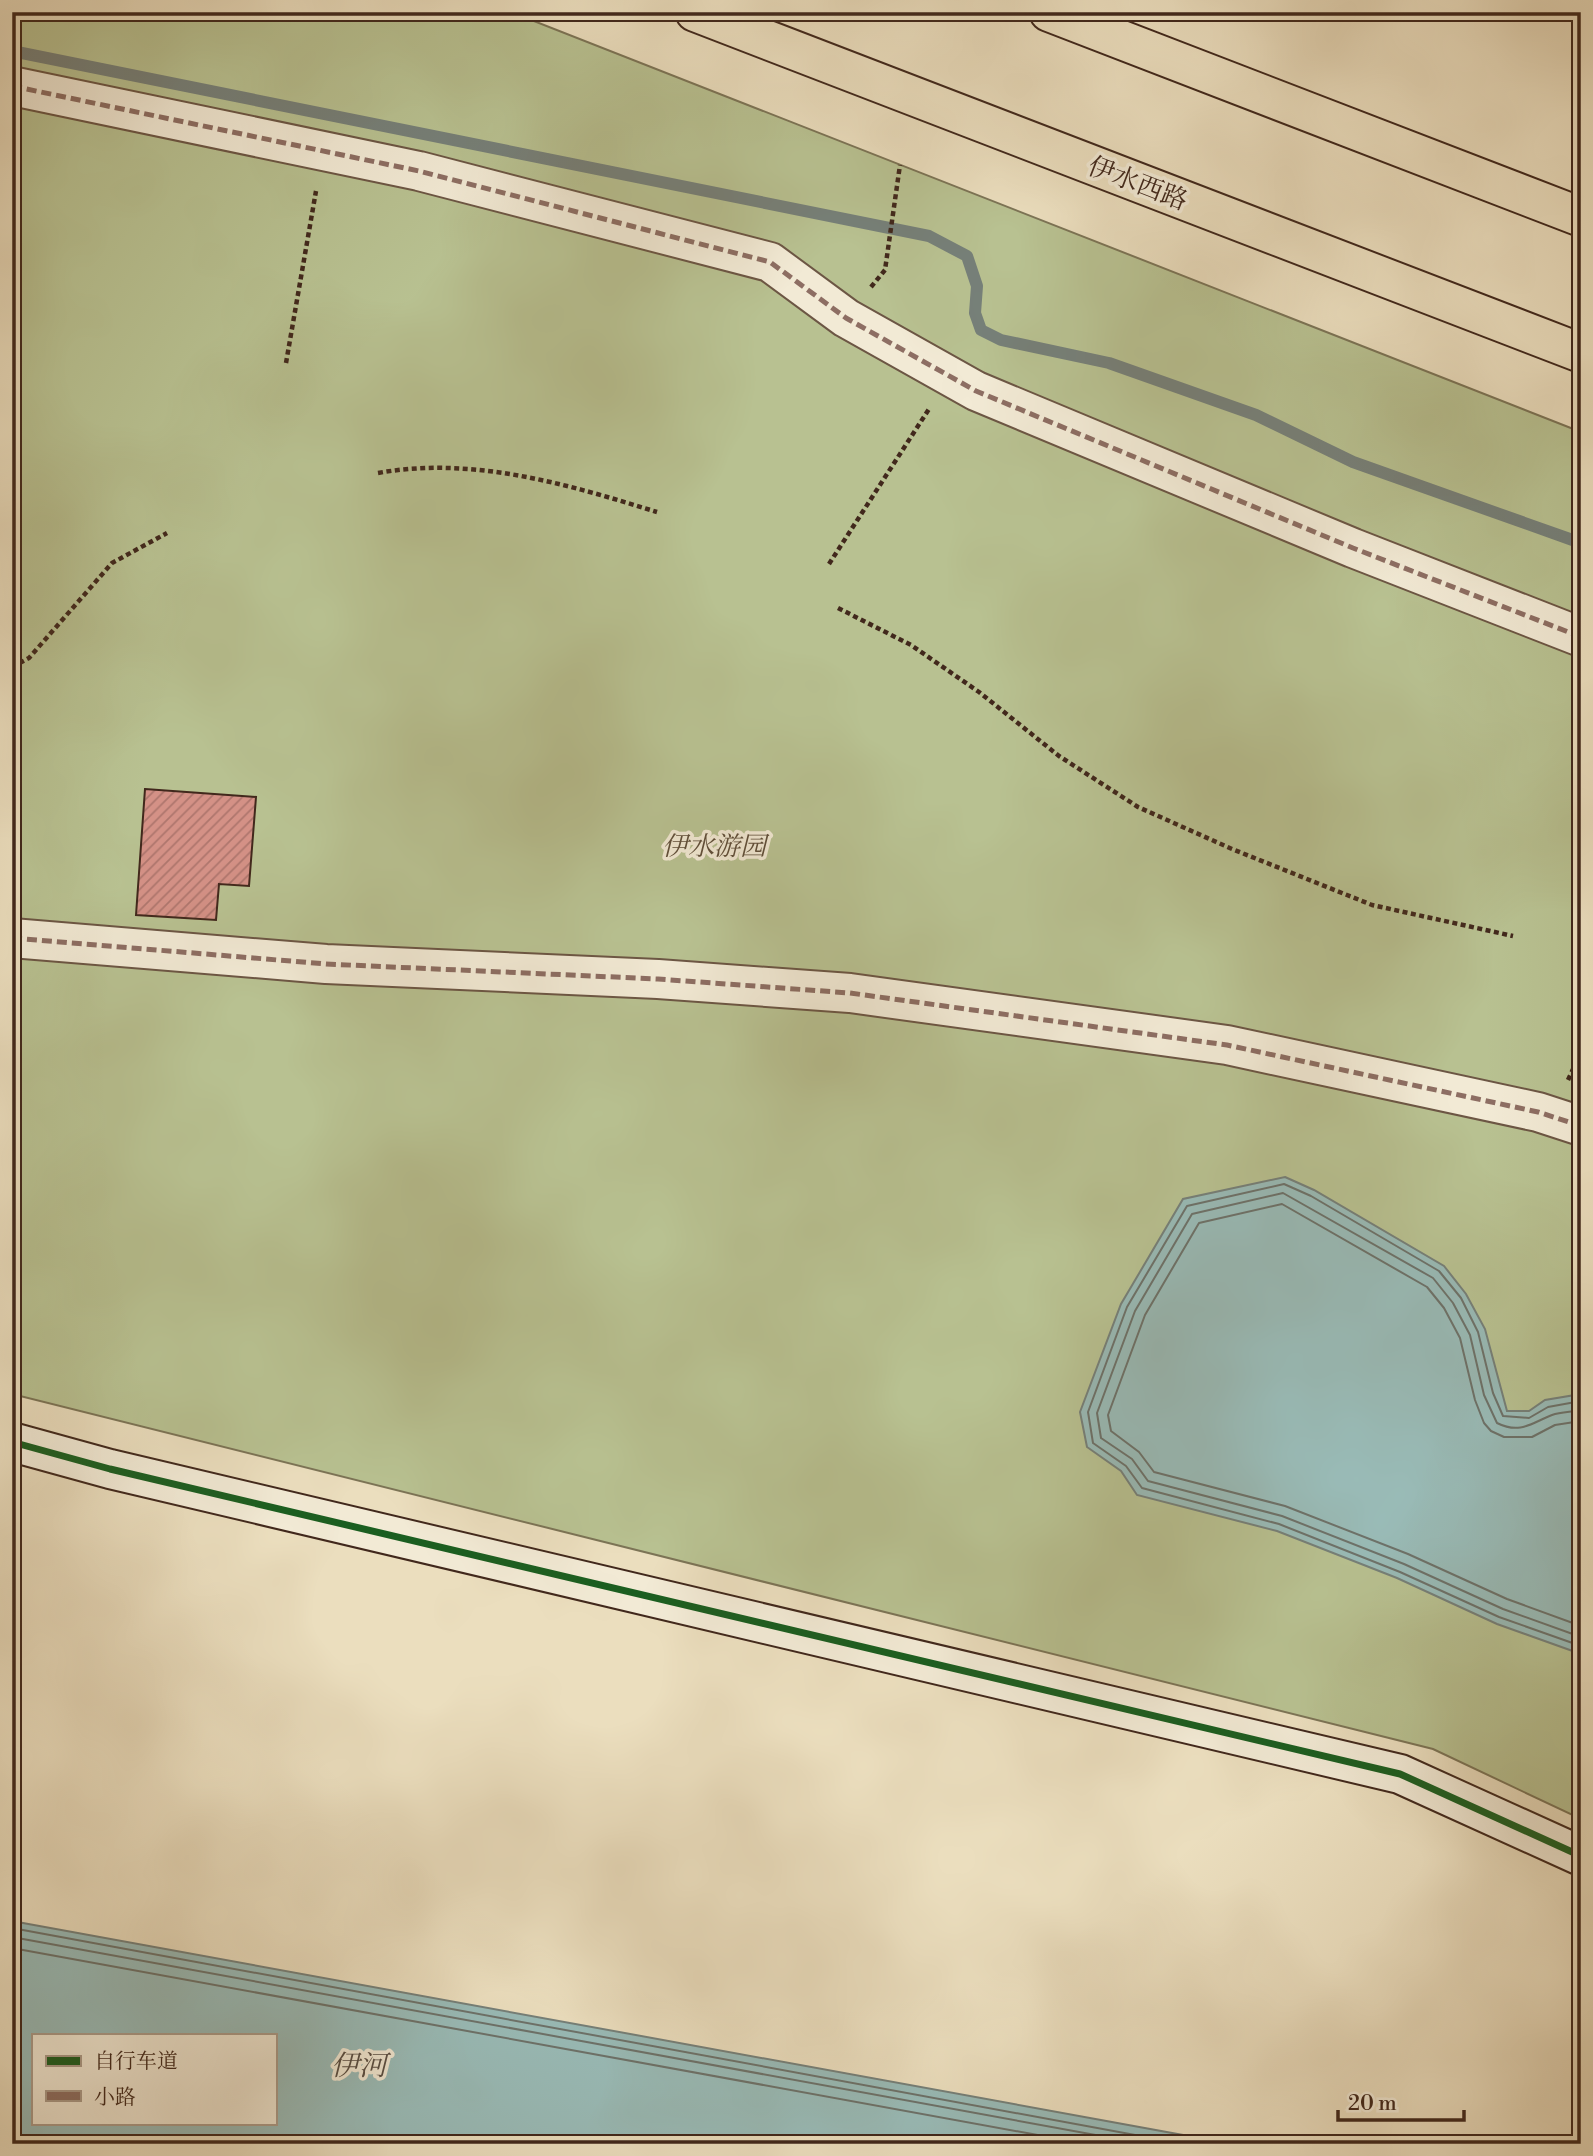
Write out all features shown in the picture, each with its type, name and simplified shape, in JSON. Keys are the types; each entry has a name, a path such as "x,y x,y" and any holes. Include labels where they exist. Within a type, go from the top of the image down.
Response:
{"highway":[{"name":"伊水西路","path":"695,12 1581,353"},
{"path":"1049,12 1581,217"}],"street":[{"path":"12,86 419,171 770,262 846,318 976,391 1328,538 1581,637"},
{"path":"12,938 326,964 658,979 850,993 1227,1045 1538,1112 1581,1126"},
{"path":"12,1442 124,1472 1400,1774 1581,1856"}],"path":[{"path":"285,363 323,151"},
{"path":"889,244 900,165"},
{"path":"829,564 950,376"},
{"path":"377,473 412,467 466,469 562,483 657,512"},
{"path":"12,667 29,658 112,563 167,533"},
{"path":"838,608 911,645 979,692 1059,756 1138,807 1232,849 1372,905 1513,936"}],"green space":[{"name":"伊水游园","path":"12,12 511,12 1581,432 1581,1819 1433,1749 12,1394"}],"water":[{"path":"1285,1177 1314,1190 1444,1266 1466,1294 1485,1329 1507,1411 1529,1411 1545,1400 1581,1394 1581,1654 1497,1624 1397,1578 1277,1531 1137,1495 1121,1471 1087,1447 1080,1412 1121,1304 1183,1199"},
{"name":"伊河","path":"12,1921 1183,2135 1195,2144 12,2144"}],"building":[{"path":"145,789 256,797 249,886 219,884 216,920 136,915"}],"waterway":[{"path":"12,51 929,236 967,256 977,286 975,313 981,330 1001,340 1109,363 1256,415 1353,462 1581,543"}],"marked path":[{"path":"12,86 419,171 770,262 846,318 976,391 1353,548 1581,637"},
{"path":"12,938 326,964 658,979 850,993 1227,1045 1538,1112 1581,1126"}],"cycle path":[{"path":"12,1442 110,1469 1400,1774 1581,1856"}]}
